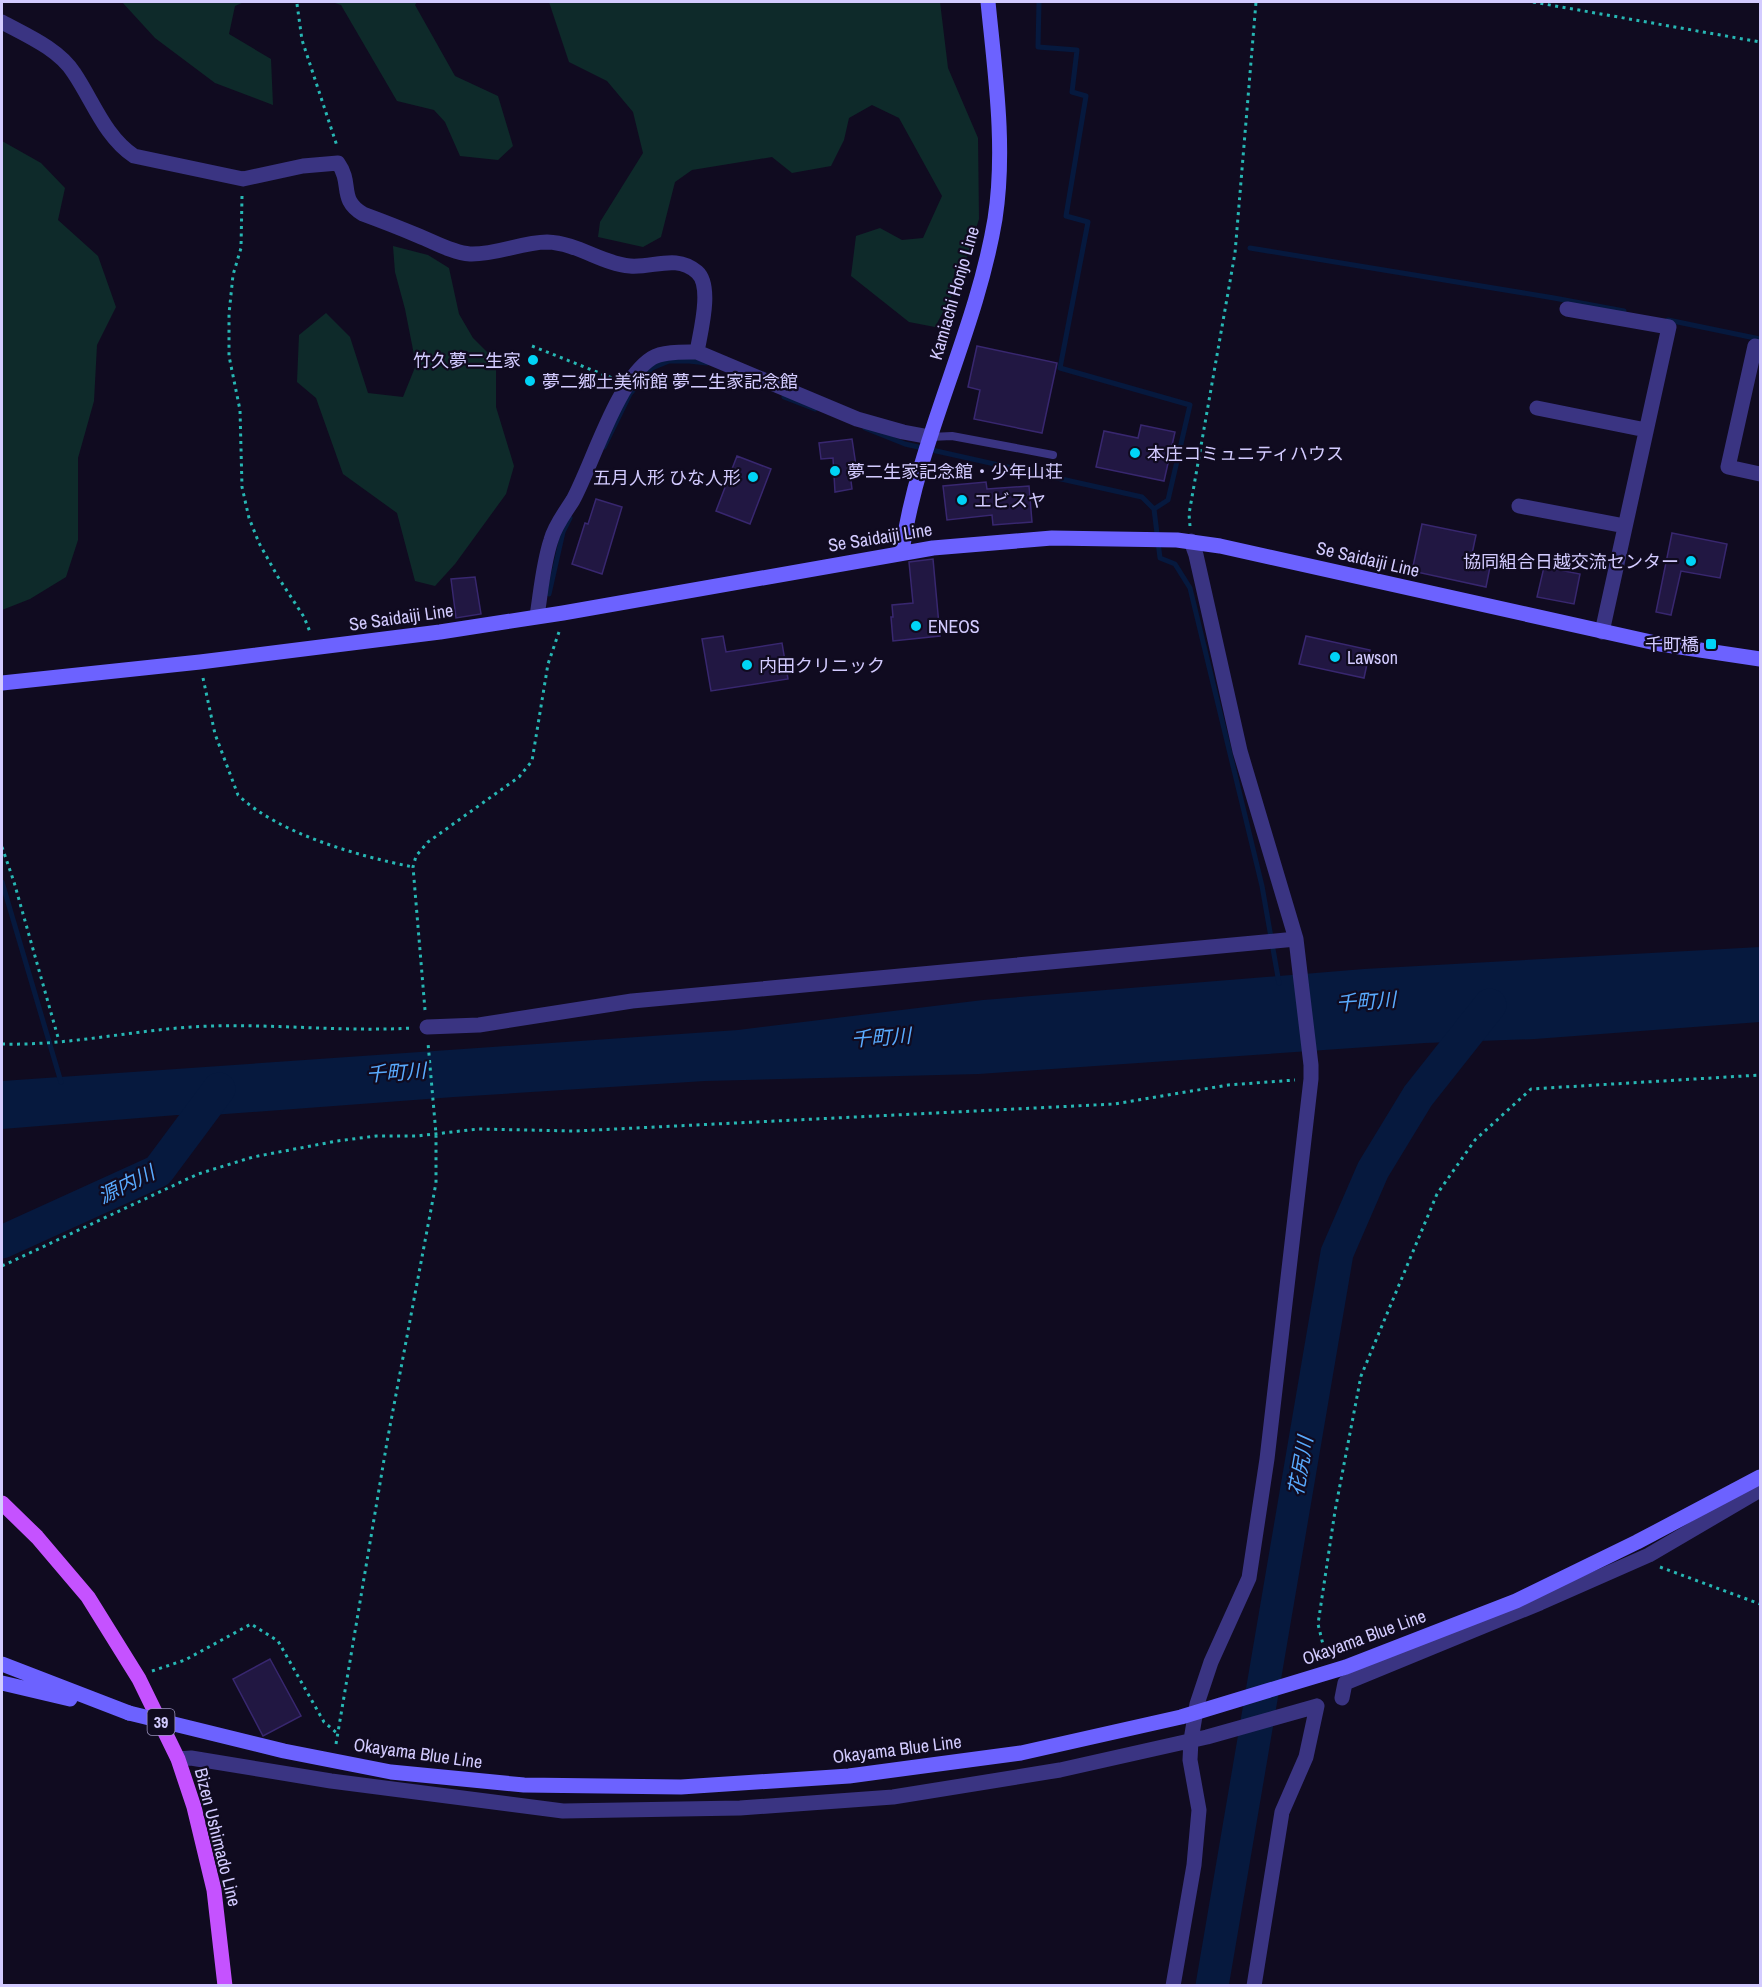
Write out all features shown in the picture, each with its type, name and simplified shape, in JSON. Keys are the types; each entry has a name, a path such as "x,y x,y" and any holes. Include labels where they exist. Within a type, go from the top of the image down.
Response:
{"main road":[{"name":"Kamiachi Honjo Line","path":"902,552 924,457 976,298 994,219 999,136 988,2"},
{"name":"Se Saidaiji Line","path":"2,683 200,662 440,632 563,613 902,552 966,544 1041,539 1132,538 1184,541 1251,553 1660,644 1761,659"},
{"name":"Okayama Blue Line","path":"2,1664 129,1713 284,1751 391,1772 524,1785 681,1787 849,1776 1021,1753 1181,1717 1346,1667 1516,1601 1637,1542 1761,1477"},
{"name":"Bizen Ushimado Line","path":"2,1503 38,1537 88,1597 140,1679 178,1759 194,1807 214,1890 225,1986"},
{"path":"2,1652 38,1679"},
{"path":"2,1683 129,1713"}],"street":[{"path":"2,22 38,42 64,61 74,72 92,105 121,148 134,156 243,179 303,166 338,163 345,173 352,207 363,214 453,250 470,254 546,242 572,246 631,267 665,262 680,263 698,272 703,284 704,310 697,352"},
{"path":"1567,309 1669,327 1602,632"},
{"path":"1761,347 1755,346 1728,466 1761,474"},
{"path":"537,616 550,540 573,499 605,426 627,386 643,365 654,356 697,352 857,419 929,439"},
{"path":"1537,408 1646,430"},
{"path":"1519,506 1626,526"},
{"path":"1173,1986 1194,1865 1199,1810 1190,1760 1191,1740 1197,1704 1211,1662 1249,1578 1267,1459 1311,1072 1296,939 1240,751 1196,555 1184,541"},
{"path":"427,1027 479,1025 632,1001 1296,939"},
{"path":"1342,1698 1345,1683 1649,1555 1761,1490"},
{"path":"178,1759 191,1758 331,1781 563,1811 740,1808 893,1797 1060,1770 1206,1737 1317,1706 1306,1757 1282,1812 1254,1986"}],"lane":[{"path":"929,439 952,436 1053,454"}],"path":[{"path":"1184,541 1235,253 1256,2"},
{"path":"1533,2 1761,42"},
{"path":"297,4 302,40 340,154 338,163"},
{"path":"243,179 241,248 233,275 229,314 229,356 240,410 242,487 249,518 259,543 304,617 316,648"},
{"path":"532,346 627,386"},
{"path":"2,1044 33,1045 210,1026 373,1030 427,1027 412,867 416,856 428,842 519,777 532,760 548,664 562,624 563,613"},
{"path":"200,662 215,734 238,795 266,815 305,836 412,867"},
{"path":"2,847 14,882 57,1042"},
{"path":"336,1746 385,1453 436,1183 436,1134 428,1044"},
{"path":"2,1266 198,1174 253,1157 337,1141 478,1129 576,1131 1114,1104 1311,1072"},
{"path":"1327,1659 1318,1624 1335,1511 1360,1376 1437,1194 1474,1140 1531,1089 1761,1075"},
{"path":"1656,1565 1761,1604"},
{"path":"140,1679 150,1672 185,1660 251,1624 278,1641 324,1722 338,1734"}],"green space":[{"path":"122,2 244,2 235,6 229,34 271,59 273,105 215,83 155,38"},
{"path":"332,2 417,2 415,5 455,76 498,96 513,146 498,160 460,156 445,122 434,110 397,101 341,5"},
{"path":"549,2 940,2 948,68 978,138 979,219 959,282 935,327 909,322 851,276 856,236 880,228 902,240 923,238 942,196 899,118 872,105 849,118 844,140 831,166 792,173 772,157 692,170 675,182 661,237 643,247 598,237 600,222 643,153 633,112 607,81 569,62"},
{"path":"2,141 41,163 65,188 58,220 98,256 116,307 97,345 94,401 78,458 78,540 66,577 30,599 2,610"},
{"path":"393,246 428,255 449,268 459,314 473,338 496,361 496,407 514,466 506,494 455,564 435,586 415,581 397,513 343,474 316,398 297,382 299,335 326,313 350,337 368,393 403,397 416,365 395,272"}],"water":[{"name":"千町川","path":"1760,947 1760,1022 1535,1039 1425,1043 979,1074 705,1081 212,1115 177,1115 2,1129 2,1081 738,1030 983,1000 1364,969"}],"building":[{"path":"977,346 1057,363 1042,433 974,419 980,390 968,387"},
{"name":"本庄コミュニティハウス","path":"1141,425 1175,432 1164,481 1096,467 1104,431 1138,438"},
{"path":"852,439 857,472 850,473 852,489 835,492 833,458 821,459 819,443"},
{"path":"737,456 771,469 750,524 716,511"},
{"path":"986,482 987,489 1029,486 1032,522 993,525 992,515 947,520 943,486"},
{"path":"596,499 622,507 602,574 572,564 585,523 588,524"},
{"path":"1422,524 1476,535 1472,554 1492,557 1486,587 1412,571"},
{"path":"1672,533 1727,544 1720,578 1681,571 1671,615 1656,612"},
{"path":"933,559 940,636 893,641 892,605 913,603 909,562"},
{"path":"1544,567 1580,574 1574,604 1537,597"},
{"path":"475,577 481,614 456,618 451,579"},
{"name":"内田クリニック","path":"723,636 726,652 782,643 788,679 711,691 702,639"},
{"name":"Lawson","path":"1306,636 1370,650 1364,678 1299,664"},
{"path":"270,1659 301,1716 263,1736 233,1679"}],"waterway":[{"path":"1039,2 1038,47 1077,50 1072,92 1086,96 1066,216 1088,222 1060,368 1190,405 1168,500 1154,509"},
{"path":"1250,248 1624,311"},
{"path":"1668,320 1760,339"},
{"path":"604,447 630,394 652,368 669,361 707,363"},
{"path":"784,397 815,409"},
{"path":"865,428 905,444 1142,497 1154,509 1160,558 1175,564 1190,588 1262,886 1279,983"},
{"path":"549,594 563,532 570,518"},
{"path":"2,882 61,1082"},
{"name":"花尻川","path":"1212,1986 1337,1253 1373,1170 1418,1096 1490,1005"},
{"name":"源内川","path":"2,1242 158,1171 219,1089"}],"place":[{"name":"竹久夢二生家","path":"533,360"},
{"name":"夢二郷土美術館 夢二生家記念館","path":"530,381"},
{"name":"本庄コミュニティハウス","path":"1135,453"},
{"name":"夢二生家記念館・少年山荘","path":"835,471"},
{"name":"五月人形 ひな人形","path":"753,477"},
{"name":"エビスヤ","path":"962,500"},
{"name":"協同組合日越交流センター","path":"1691,561"},
{"name":"ENEOS","path":"916,626"},
{"name":"千町橋","path":"1711,644"},
{"name":"Lawson","path":"1335,657"},
{"name":"内田クリニック","path":"747,665"}]}
